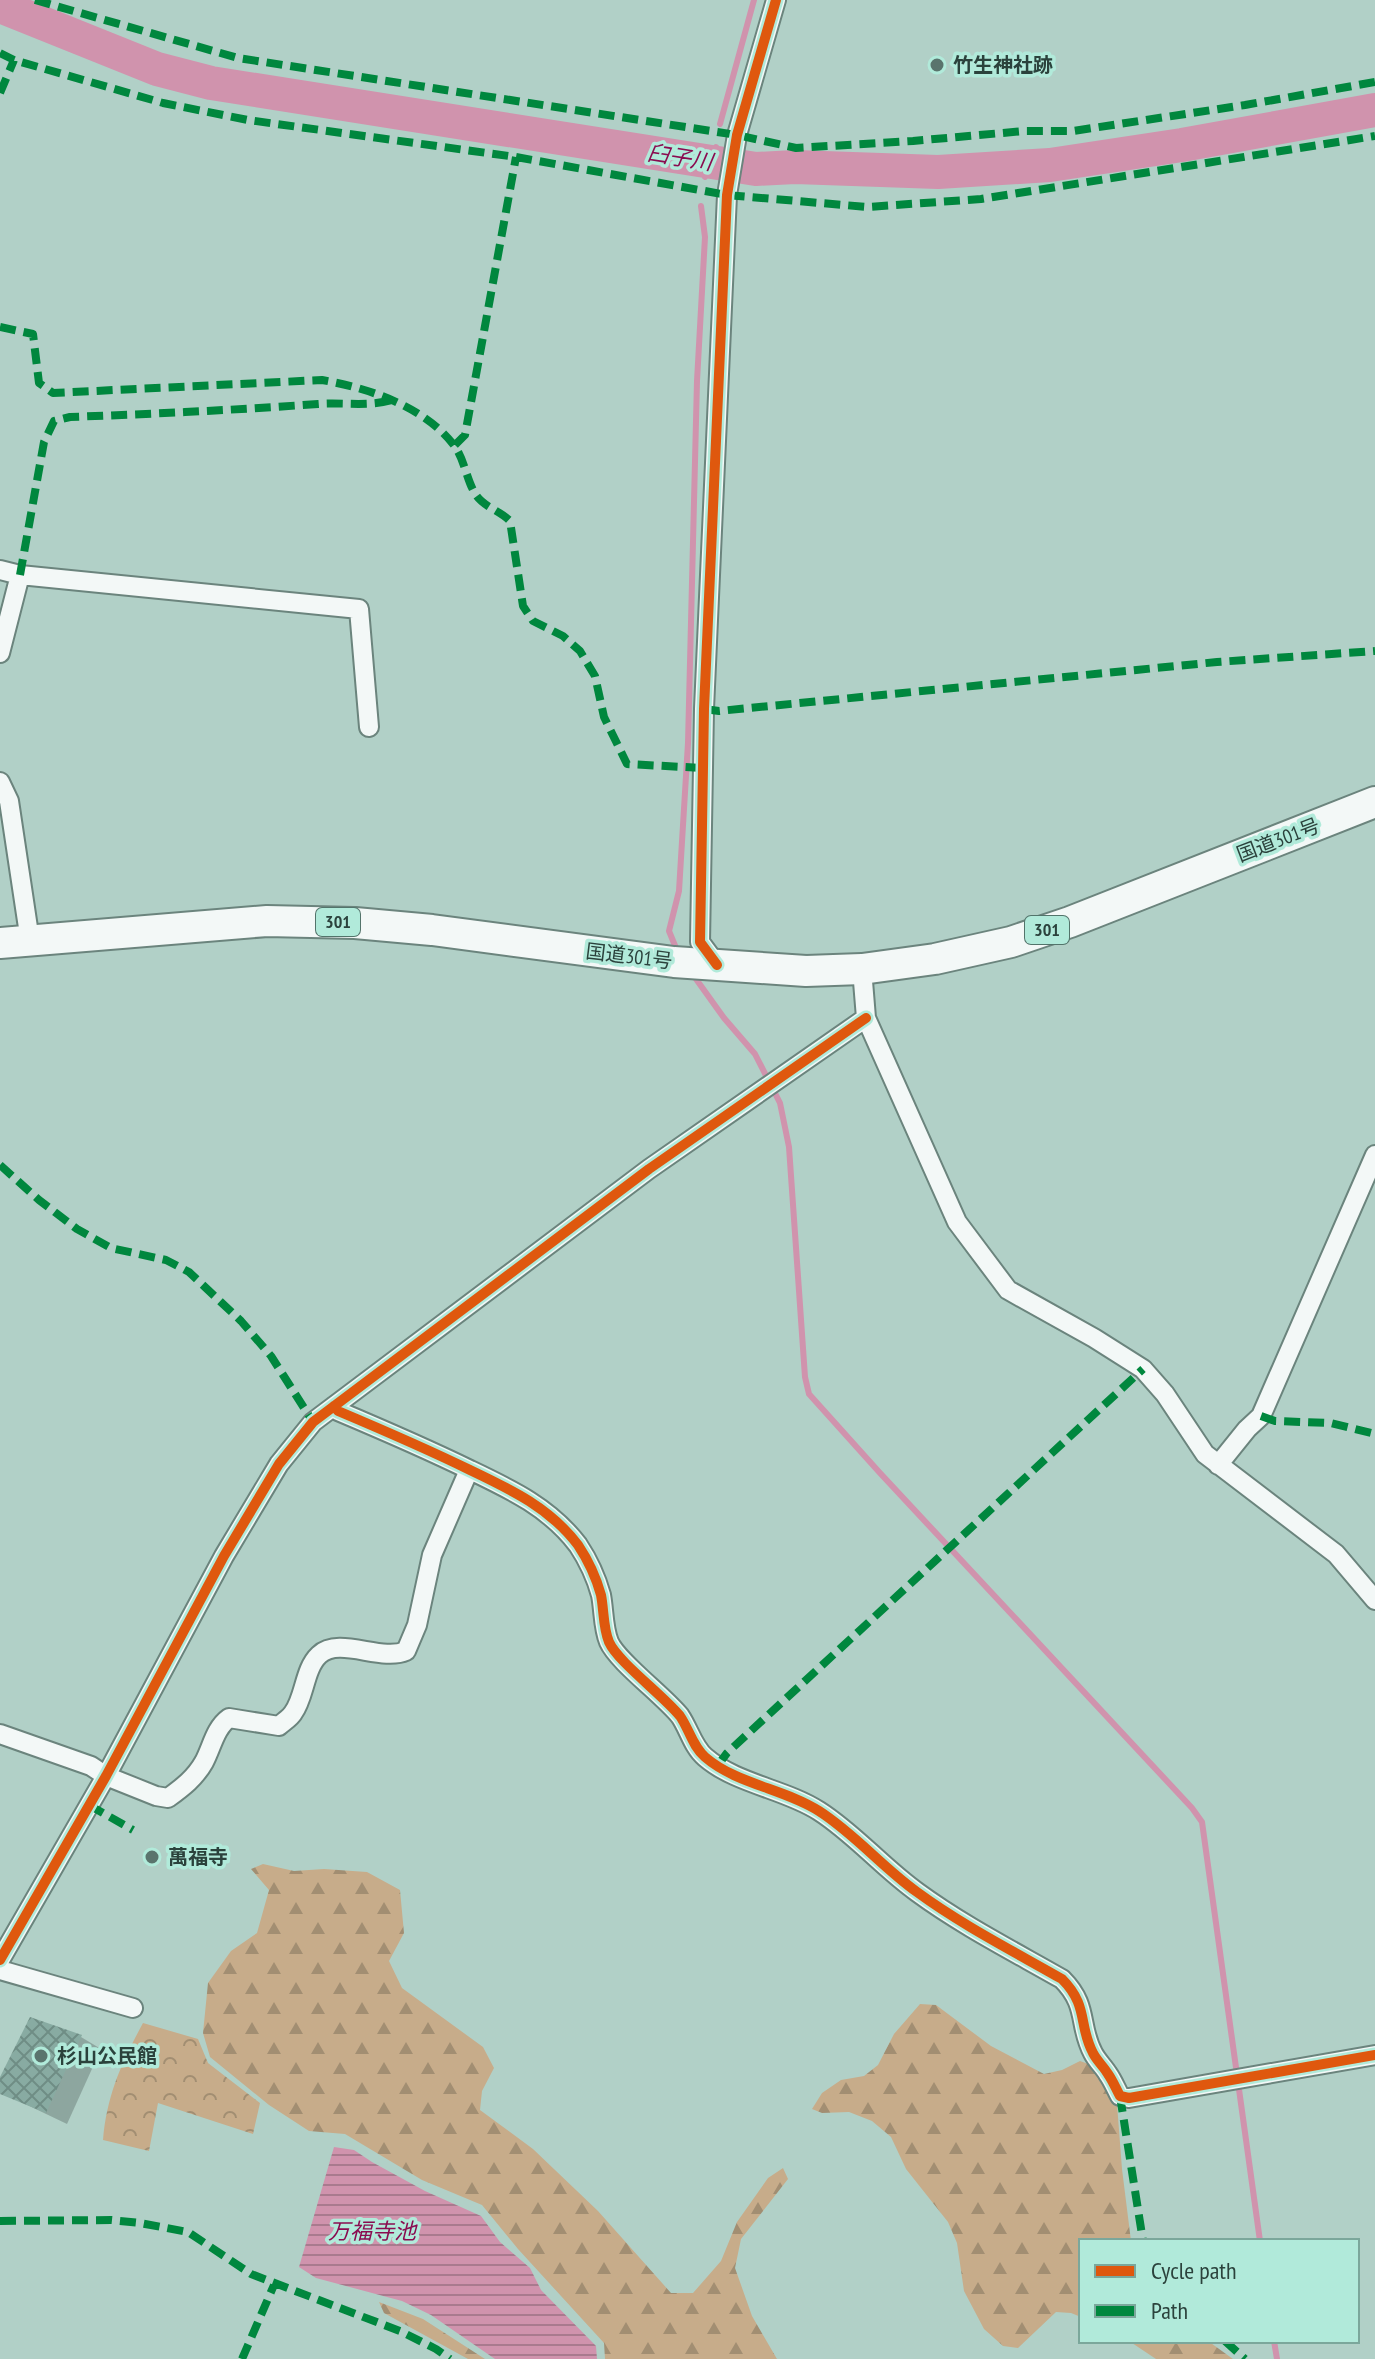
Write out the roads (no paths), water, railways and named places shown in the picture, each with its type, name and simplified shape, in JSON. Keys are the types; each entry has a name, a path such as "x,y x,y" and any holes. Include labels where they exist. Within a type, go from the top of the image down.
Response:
{"highway":[{"name":"国道301号","path":"0,943 267,921 355,923 697,964 806,971 862,969 935,959 1011,942 1070,922 1375,802"}],"street":[{"path":"697,964 704,709 729,188 735,145 776,0"},
{"path":"0,570 20,575 359,609 369,727"},
{"path":"0,653 20,575"},
{"path":"0,782 9,801 30,941"},
{"path":"862,969 866,1018 957,1222 1008,1290 1143,1369 1165,1394 1205,1454 1336,1554 1374,1596"},
{"path":"0,1960 106,1776 224,1556 279,1464 313,1422 649,1169 866,1018"},
{"path":"1218,1465 1261,1416 1375,1155"},
{"path":"334,1406 338,1411 422,1446 539,1505 563,1527 589,1563 600,1594 609,1641 615,1653 666,1699 705,1757 737,1776 817,1810 848,1831 882,1865 917,1892 958,1920 1062,1979 1079,2002 1094,2056 1108,2072 1120,2096 1129,2098 1375,2055"},
{"path":"0,1734 91,1766 106,1776 168,1798 189,1783 203,1764 221,1724 229,1718 279,1726 293,1713 316,1657 326,1649 349,1648 396,1655 406,1651 417,1625 432,1555 469,1470"},
{"path":"0,1970 133,2008"}],"water":[{"name":"万福寺池","path":"334,2147 354,2150 425,2191 481,2216 500,2242 530,2268 541,2290 596,2346 597,2359 495,2359 431,2315 402,2301 316,2278 299,2267"}],"waterway":[{"path":"720,124 754,0"},
{"name":"臼子川","path":"0,6 157,69 211,83 756,169 795,167 938,172 1050,165 1375,110"},
{"name":"臼子川","path":"705,177 716,147"},
{"path":"678,953 669,931 679,891 688,743 697,381 705,237 701,206"},
{"path":"691,972 755,1054 780,1103 789,1147 805,1377 809,1394 1202,1822 1260,2239"},
{"path":"1274,2343 1277,2359"}],"place":[{"name":"竹生神社跡","path":"937,65"},
{"name":"萬福寺","path":"152,1857"},
{"name":"杉山公民館","path":"41,2056"}]}
